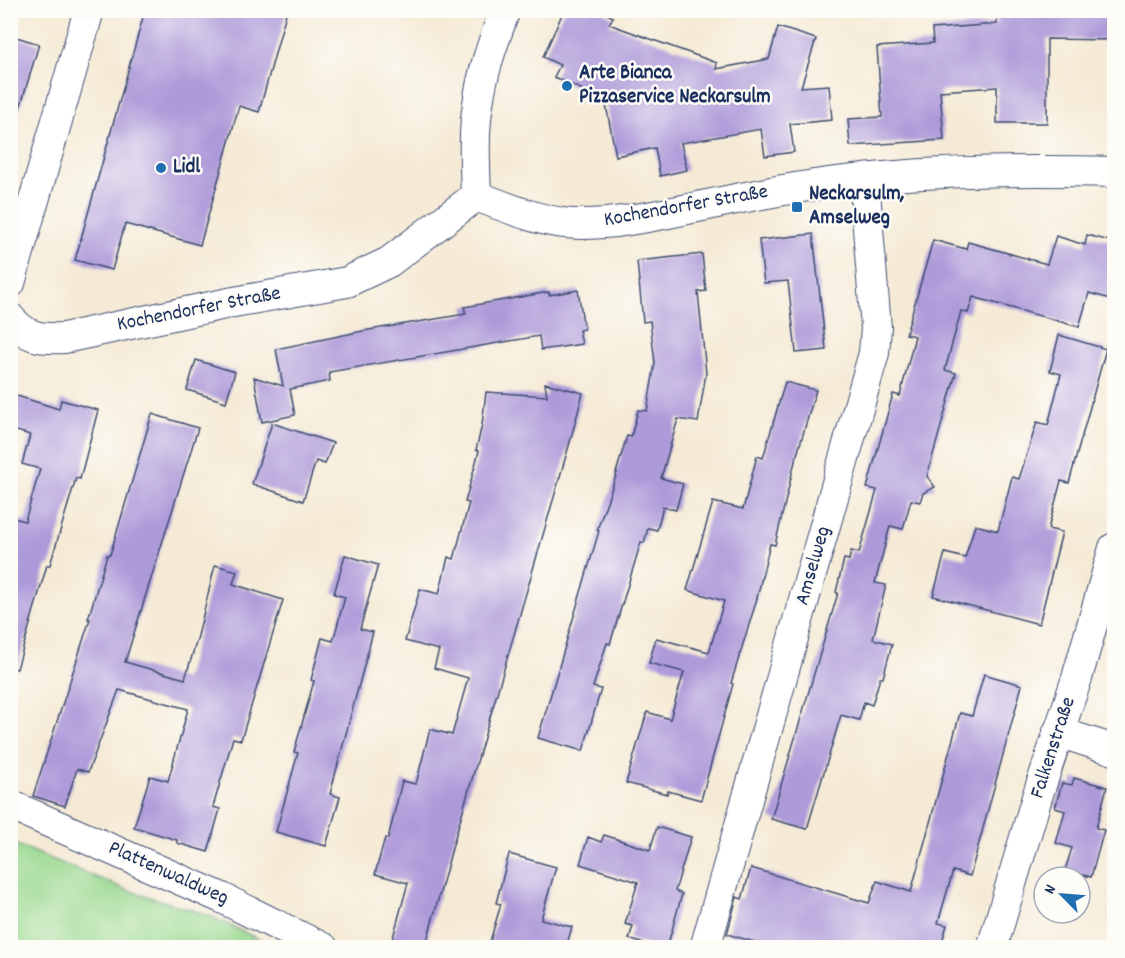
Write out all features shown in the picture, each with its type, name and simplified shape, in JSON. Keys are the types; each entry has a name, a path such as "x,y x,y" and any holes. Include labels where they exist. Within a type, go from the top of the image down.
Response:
{"street":[{"path":"10,283 89,10"},
{"path":"476,196 475,131 478,102 487,65 506,10"},
{"name":"Kochendorfer Straße","path":"15,333 43,339 64,338 234,302 347,282 389,262 476,196 546,220 591,223 652,216 757,195 864,179 935,173 1114,172"},
{"name":"Amselweg","path":"705,948 874,353 876,328 864,179"},
{"name":"Falkenstraße","path":"992,948 1058,732 1077,678 1114,548"},
{"path":"1058,732 1114,750"},
{"name":"Plattenwaldweg","path":"10,804 222,898 323,948"}],"green space":[{"path":"10,842 127,890 208,915 275,947 11,947"}],"building":[{"name":"Lidl","path":"145,10 287,10 259,112 239,106 200,245 125,224 112,270 75,260"},
{"path":"564,10 600,10 613,17 609,24 717,63 716,69 769,59 778,27 816,39 801,87 829,85 832,120 790,124 794,152 765,156 761,129 681,143 687,170 660,176 655,148 616,156 605,100 554,77 560,65 543,57"},
{"path":"997,11 1114,13 1114,40 1047,39 1047,123 997,123 997,87 940,91 944,140 850,146 848,119 882,117 877,47 933,43 932,29 997,24"},
{"path":"10,35 39,44 17,118 10,117"},
{"path":"813,234 826,350 796,353 788,281 764,283 759,240"},
{"path":"1087,235 1114,242 1114,300 1089,293 1079,327 973,297 968,313 961,311 945,370 956,373 927,476 935,487 923,493 920,502 911,500 903,529 890,526 875,583 886,585 873,639 892,644 883,678 880,678 872,705 864,702 859,720 841,715 807,829 771,819 838,593 836,592 844,559 849,560 851,551 859,553 877,490 867,488 893,394 900,396 915,336 906,334 933,240 966,249 968,242 1047,264 1056,236 1085,245"},
{"path":"702,254 706,291 698,292 706,373 698,422 678,419 661,478 683,484 676,510 663,507 657,530 648,528 644,543 641,542 610,644 607,643 593,687 601,689 583,751 538,738 599,531 597,530 627,436 631,437 638,410 647,411 655,363 650,321 643,322 637,261"},
{"path":"578,290 584,329 579,330 582,344 541,350 539,336 329,372 330,381 290,389 295,415 262,422 254,377 283,386 276,349 363,331 466,314 464,307 549,292 549,295"},
{"path":"1059,335 1106,349 1069,483 1061,481 1048,529 1062,532 1039,624 933,596 945,553 965,558 975,525 998,531 1012,477 1019,479 1037,422 1048,425 1061,374 1050,371"},
{"path":"196,360 235,372 226,402 187,390"},
{"path":"785,382 816,390 794,465 775,545 770,544 756,602 731,683 733,684 701,800 626,783 647,712 670,719 684,672 649,663 656,638 709,652 724,601 687,590 713,502 743,509 757,456 763,458"},
{"path":"545,383 583,393 570,442 425,948 390,948 408,883 375,874 385,838 388,839 402,781 416,784 430,729 452,735 468,678 434,668 439,650 405,641 420,589 439,594 448,557 454,559 469,503 465,502 479,451 476,450 486,392 547,396"},
{"path":"14,395 59,409 61,400 98,410 80,479 76,478 50,565 47,565 17,669 10,668 10,517 25,521 40,469 22,464 30,435 10,429 10,407"},
{"path":"152,414 198,428 125,662 185,679 215,565 237,571 233,584 283,600 241,740 233,738 213,807 220,809 208,852 134,827 150,776 168,781 188,709 119,690 88,772 77,769 65,806 33,796 90,619 88,619 107,555 110,555"},
{"path":"272,423 333,443 325,464 316,461 303,501 252,484"},
{"path":"345,555 378,565 360,629 373,632 330,794 340,797 326,846 276,832 298,753 294,752 314,681 311,680 322,638 333,641 345,597 334,594"},
{"path":"984,674 1022,685 970,876 953,871 938,923 947,925 940,948 775,948 727,934 737,897 742,899 751,868 869,903 877,881 911,892 960,713 972,716"},
{"path":"1074,778 1107,787 1096,828 1104,830 1092,873 1092,865 1067,865 1072,848 1056,843 1065,811 1055,808 1062,783 1072,785"},
{"path":"657,827 691,837 675,891 682,894 667,948 656,948 629,939 633,926 625,924 638,882 580,864 588,837 601,842 604,835 650,850"},
{"path":"509,854 556,867 541,919 572,927 566,948 488,948 501,904 496,903"}],"place":[{"name":"Arte Bianca Pizzaservice Neckarsulm","path":"567,86"},
{"name":"Lidl","path":"161,168"},
{"name":"Neckarsulm, Amselweg","path":"797,207"}]}
